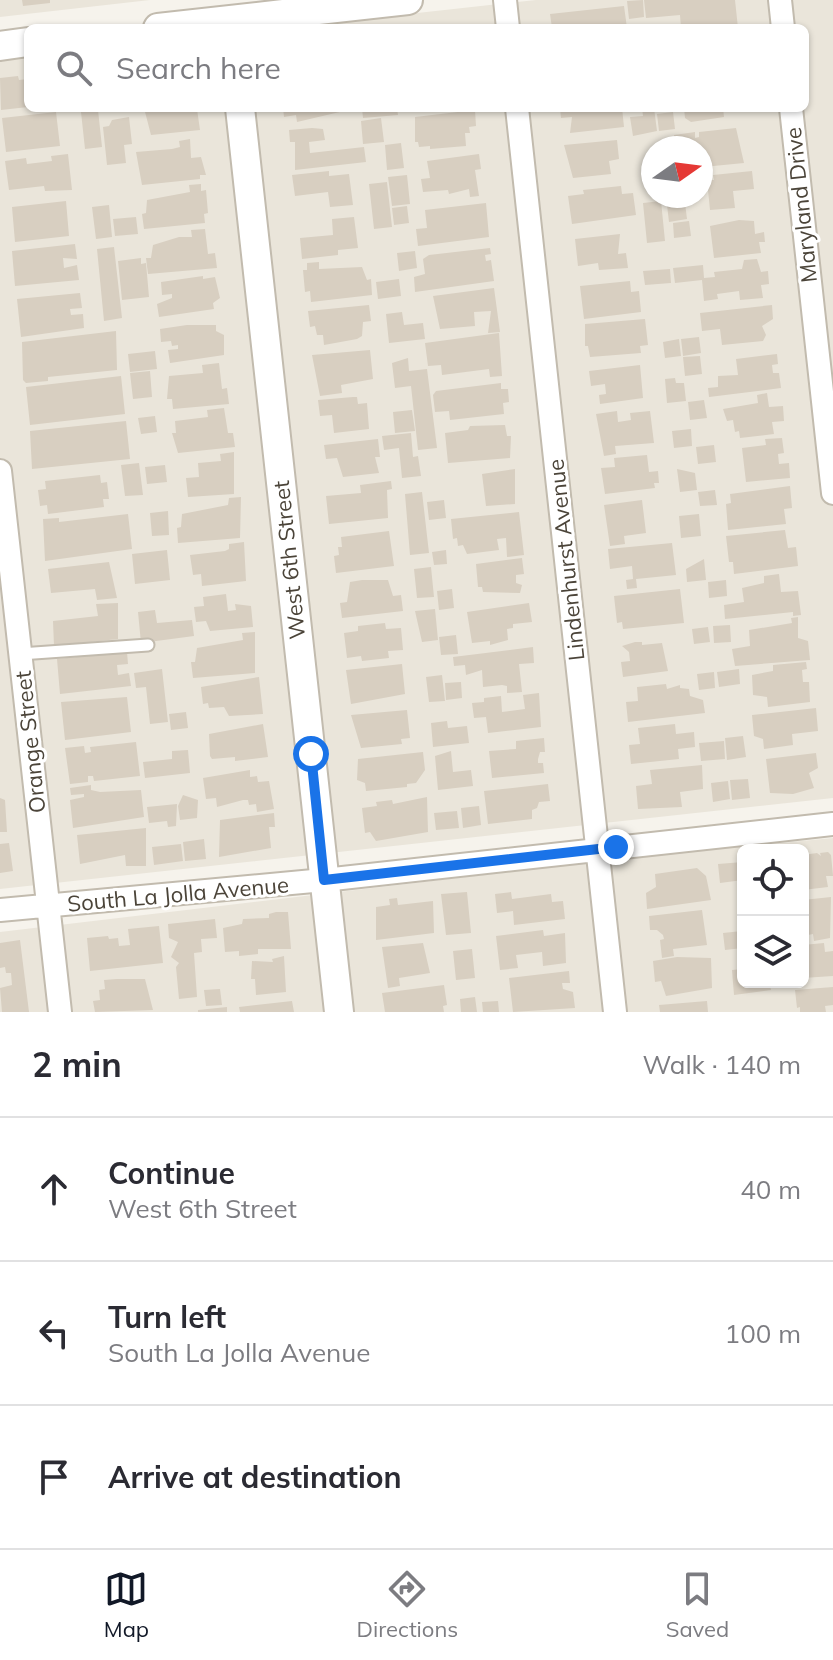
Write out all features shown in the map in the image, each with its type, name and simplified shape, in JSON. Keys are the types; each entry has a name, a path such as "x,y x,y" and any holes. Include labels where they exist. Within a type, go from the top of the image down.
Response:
{"street":[{"path":"182,24 230,16 408,0"},
{"path":"505,0 508,24"},
{"path":"780,0 783,24"},
{"path":"0,46 24,43"},
{"name":"West 6th Street","path":"240,112 339,1012"},
{"name":"Lindenhurst Avenue","path":"517,112 615,1012"},
{"name":"Maryland Drive","path":"791,112 833,493"},
{"name":"Orange Street","path":"0,471 60,1012"},
{"name":"South La Jolla Avenue","path":"0,910 324,880 833,824"}],"lane":[{"path":"20,654 148,645"}],"shaded area":[{"path":"0,0 150,0 0,17"},
{"path":"536,0 833,0 833,798 0,889 0,59 24,56 24,112 809,112 809,24 318,24"},
{"path":"833,838 833,1012 0,1012 0,932 737,847 737,988 809,988 809,844 770,844"}],"building":[{"path":"22,0 50,0 50,3 23,6"},
{"path":"643,0 644,17 629,19 627,1"},
{"path":"644,0 735,0 738,24 681,24 680,15 646,18"},
{"path":"624,6 626,24 551,24 550,14"},
{"path":"18,76 19,80 24,79 24,107 1,110 0,78"},
{"path":"56,112 60,146 6,152 2,118"},
{"path":"81,112 98,112 102,147 85,149"},
{"path":"145,112 197,112 200,130 151,135"},
{"path":"283,112 340,112 297,122 296,115 284,117"},
{"path":"362,112 398,112 398,115 363,118"},
{"path":"475,112 476,126 469,127 470,133 465,133 466,146 430,149 430,146 419,147 415,142 415,117"},
{"path":"560,112 622,112 624,127 570,133 572,117 561,118"},
{"path":"642,112 655,112 657,131 633,136 630,117 643,116"},
{"path":"673,112 675,129 659,131 657,114"},
{"path":"684,112 723,112 724,117 691,122 685,118"},
{"path":"129,117 132,144 124,145 126,163 107,165 103,127 109,126 112,120"},
{"path":"381,118 384,142 363,144 361,121"},
{"path":"736,128 744,163 713,166 713,136 699,136 699,132"},
{"path":"323,129 325,140 309,142 310,153 364,147 366,162 295,170 295,142 290,142 289,130"},
{"path":"695,132 695,136 674,136 674,135"},
{"path":"190,139 191,158 201,157 206,175 200,175 200,179 142,185 136,152 172,149 180,147 179,141"},
{"path":"617,140 619,159 609,161 611,174 573,178 564,145"},
{"path":"401,143 404,168 387,170 385,145"},
{"path":"68,154 72,190 45,191 44,186 9,190 5,161 26,158 27,164 52,161 51,156"},
{"path":"479,154 481,169 475,170 479,196 470,197 469,189 449,194 448,190 423,192 421,179 430,178 427,161"},
{"path":"329,171 329,176 349,174 353,205 330,207 328,192 295,196 292,175"},
{"path":"752,171 754,189 733,191 735,208 710,210 713,208 713,175"},
{"path":"407,175 410,204 392,206 388,177"},
{"path":"387,182 392,227 374,229 369,184"},
{"path":"201,184 201,191 206,190 208,213 204,214 205,223 144,229 142,214 146,213 147,200 190,192 189,185"},
{"path":"621,186 622,194 633,193 636,215 572,224 568,196 584,194 583,190"},
{"path":"66,201 69,236 15,242 12,207"},
{"path":"486,203 489,237 418,246 416,229 427,228 425,210"},
{"path":"109,205 112,237 96,239 92,207"},
{"path":"407,206 409,223 394,225 392,208"},
{"path":"644,208 662,208 665,241 647,243"},
{"path":"667,208 686,208 687,219 669,222"},
{"path":"136,217 138,234 115,236 113,219"},
{"path":"354,217 358,248 338,250 338,255 302,259 300,238 333,235 332,219"},
{"path":"739,220 754,221 755,234 764,232 765,242 759,242 761,253 714,258 710,226"},
{"path":"689,221 691,236 674,238 673,223"},
{"path":"205,229 208,254 215,253 217,268 148,274 146,258 151,258 153,245 179,237 192,237 191,230"},
{"path":"620,234 618,254 626,253 628,268 599,270 598,263 578,266 575,239"},
{"path":"75,244 77,259 63,258 64,268 77,265 79,280 15,286 12,251"},
{"path":"114,247 122,318 104,321 97,249"},
{"path":"490,248 491,254 485,255 486,261 491,260 494,281 415,292 414,277 425,274 423,259 429,255"},
{"path":"415,251 417,268 399,271 397,253"},
{"path":"141,258 141,264 146,263 149,297 122,300 118,261"},
{"path":"757,259 761,272 768,271 769,284 761,285 763,298 740,300 739,291 717,294 718,299 704,301 702,280 675,283 673,268 703,265 704,278 715,277 714,272 742,269 744,260"},
{"path":"319,262 319,269 362,267 367,280 371,279 372,295 311,302 310,291 305,292 303,270 307,270 307,263"},
{"path":"670,269 671,283 645,285 643,271"},
{"path":"203,276 203,279 215,277 220,298 213,303 214,309 159,317 157,304 172,298 172,294 162,295 161,282"},
{"path":"399,279 401,296 378,299 376,282"},
{"path":"630,281 631,292 639,291 641,312 584,319 580,286"},
{"path":"494,288 500,332 488,333 491,311 474,312 475,326 440,329 433,296"},
{"path":"80,293 82,308 70,309 71,315 83,314 84,328 21,337 17,299"},
{"path":"369,305 371,321 363,322 362,336 357,339 324,345 323,335 317,335 315,326 310,327 308,311"},
{"path":"772,305 773,319 762,326 766,335 763,341 722,345 720,329 702,331 700,313"},
{"path":"402,312 404,325 423,323 425,339 389,343 386,314"},
{"path":"645,319 648,345 640,346 641,353 590,357 588,346 585,346 585,324"},
{"path":"216,325 216,331 224,335 224,355 170,363 168,350 178,349 178,345 172,346 171,341 161,342 160,329"},
{"path":"116,331 117,370 48,377 48,381 26,383 23,380 22,342"},
{"path":"499,333 502,376 490,377 489,369 442,375 441,365 428,366 425,343"},
{"path":"699,337 701,353 683,356 681,339"},
{"path":"679,339 681,356 665,358 663,342"},
{"path":"370,350 373,379 341,385 342,393 320,396 312,355"},
{"path":"155,351 157,369 130,372 128,354"},
{"path":"777,354 778,364 772,365 773,373 779,373 781,388 709,397 708,388 718,387 718,376 738,375 736,359"},
{"path":"700,356 702,374 685,376 683,357"},
{"path":"408,358 409,371 427,369 437,448 418,450 411,386 395,388 392,363"},
{"path":"219,363 222,389 227,388 229,404 173,409 172,399 167,399 169,376 203,373 202,365"},
{"path":"640,365 643,398 600,404 599,395 606,394 605,384 591,386 589,371"},
{"path":"150,371 152,397 133,399 130,373"},
{"path":"121,376 125,414 30,425 26,387"},
{"path":"675,378 676,383 684,383 686,401 667,403 665,379"},
{"path":"501,383 501,389 508,389 509,402 503,403 504,414 450,420 449,411 435,412 433,395 436,391"},
{"path":"767,393 769,407 783,406 784,421 772,422 774,434 740,438 739,431 735,432 733,420 727,421 723,409 758,403 757,395"},
{"path":"357,397 358,404 367,403 369,429 334,433 332,415 320,416 318,400"},
{"path":"704,400 707,418 690,420 688,402"},
{"path":"224,408 228,433 233,433 235,447 178,453 172,433 176,433 175,421 208,417 207,410"},
{"path":"412,410 415,431 395,433 393,412"},
{"path":"617,411 618,422 631,420 630,413 650,411 654,443 615,446 616,454 604,456 596,414"},
{"path":"155,416 157,432 141,434 138,418"},
{"path":"126,421 130,459 32,469 30,431"},
{"path":"505,425 507,436 511,436 510,458 448,463 445,433 468,430 470,426"},
{"path":"691,429 692,446 674,448 672,431"},
{"path":"411,433 413,457 418,456 421,476 402,478 399,448 384,450 382,436"},
{"path":"782,438 784,453 778,454 779,464 789,463 790,478 746,482 742,448 766,445 765,439"},
{"path":"378,439 380,457 375,457 379,473 343,477 337,458 326,459 324,445"},
{"path":"714,445 716,462 698,464 696,447"},
{"path":"234,452 234,494 188,497 186,478 199,477 198,463 221,461 220,454"},
{"path":"647,455 649,472 658,471 659,483 654,483 655,488 605,494 601,468 615,467 614,458"},
{"path":"139,463 143,495 125,496 121,465"},
{"path":"165,465 167,482 147,484 145,467"},
{"path":"515,469 515,504 486,506 482,474"},
{"path":"677,469 695,473 697,490 680,492"},
{"path":"100,475 101,483 107,482 109,499 103,499 104,507 48,514 47,505 40,506 38,490 46,489 45,481"},
{"path":"391,481 392,489 387,490 388,518 329,524 326,496 361,493 360,485"},
{"path":"790,486 792,508 784,509 786,524 728,530 726,504 731,503 730,494"},
{"path":"715,490 717,505 700,506 698,492"},
{"path":"422,492 429,553 410,555 405,494"},
{"path":"241,497 240,538 178,543 177,528 181,527 182,514 228,505 229,498"},
{"path":"444,500 446,518 429,520 427,502"},
{"path":"642,500 646,533 624,536 625,544 610,546 604,505"},
{"path":"168,511 169,535 152,536 150,513"},
{"path":"519,512 524,555 507,557 506,538 497,539 499,550 467,554 463,545 458,546 457,538 453,539 451,519"},
{"path":"128,514 132,549 45,561 43,519 59,518 59,522"},
{"path":"699,514 701,536 681,538 679,516"},
{"path":"785,530 788,548 796,547 798,566 734,574 733,562 729,562 726,536"},
{"path":"389,531 394,566 336,573 334,556 339,555 338,547 342,547 341,537"},
{"path":"244,542 246,581 202,586 201,574 193,575 190,555 225,551 229,549 229,544"},
{"path":"672,543 676,575 636,579 637,588 627,589 626,580 633,579 632,566 610,569 608,549"},
{"path":"167,550 170,580 135,584 132,554"},
{"path":"446,550 447,564 434,565 432,552"},
{"path":"522,558 524,574 516,575 516,583 522,585 520,593 483,592 482,587 478,587 476,564"},
{"path":"704,559 706,580 687,582 686,569"},
{"path":"109,562 117,598 97,600 95,589 51,593 48,569"},
{"path":"431,567 434,597 417,598 414,569"},
{"path":"779,574 781,592 798,591 801,615 793,616 793,612 725,619 724,605 744,602 742,588 764,583 764,576"},
{"path":"388,580 393,596 401,595 403,611 342,618 340,603 347,602 350,582"},
{"path":"726,580 727,596 709,598 708,582"},
{"path":"452,589 454,608 439,610 437,591"},
{"path":"680,589 684,623 623,629 622,622 617,623 614,596"},
{"path":"226,594 228,611 236,610 235,604 251,606 253,627 210,631 206,621 196,622 194,607 204,606 203,597"},
{"path":"118,603 118,639 54,646 53,621 98,616 96,604"},
{"path":"529,603 532,622 513,624 513,628 507,629 508,640 490,645 490,641 472,643 467,612"},
{"path":"435,609 438,640 422,642 415,611"},
{"path":"155,610 157,623 192,620 194,636 141,643 138,612"},
{"path":"798,617 798,638 808,641 810,660 735,666 732,649 750,646 749,630 792,623 791,618"},
{"path":"385,623 386,629 401,628 403,650 388,651 389,658 362,661 361,656 347,658 344,633 358,631 358,626"},
{"path":"730,625 731,642 714,643 713,626"},
{"path":"708,627 710,642 694,644 692,629"},
{"path":"255,632 255,673 193,678 191,662 195,662 197,648 243,640 242,633"},
{"path":"456,635 458,654 441,655 439,637"},
{"path":"642,642 642,645 662,643 668,671 623,677 621,662 630,661 629,652 622,646"},
{"path":"533,647 534,663 519,664 522,692 507,693 507,686 502,685 483,687 482,670 466,675 465,665 454,666 453,657"},
{"path":"127,652 128,664 117,665 118,675 129,673 131,686 60,694 57,659"},
{"path":"806,662 807,669 802,670 803,682 809,682 810,702 768,707 767,697 753,695 752,675 773,671 773,665"},
{"path":"402,664 405,694 351,704 346,670"},
{"path":"162,669 168,722 150,724 146,687 136,688 134,673"},
{"path":"739,669 740,684 719,687 717,672"},
{"path":"714,672 715,688 699,690 697,674"},
{"path":"442,675 445,701 429,702 426,677"},
{"path":"259,677 263,714 229,716 224,707 209,708 208,703 203,704 201,687"},
{"path":"461,682 462,698 446,700 445,683"},
{"path":"666,684 667,689 680,685 680,688 689,689 690,696 703,700 705,713 628,722 626,702 638,701 637,687"},
{"path":"539,693 541,727 488,733 486,717 474,718 472,703 484,702 484,698 501,696 502,712 525,709 523,695"},
{"path":"127,697 131,732 65,740 61,702"},
{"path":"816,708 818,731 792,734 793,745 764,749 763,739 754,736 752,715"},
{"path":"407,710 410,738 401,739 402,744 361,748 351,715"},
{"path":"186,712 188,728 171,730 169,714"},
{"path":"447,721 448,728 467,726 469,743 433,747 431,723"},
{"path":"263,724 268,757 235,761 235,757 212,759 210,756 209,734"},
{"path":"675,724 676,734 694,732 695,747 678,749 679,759 631,764 629,745 640,744 638,728"},
{"path":"743,736 746,757 727,760 725,738"},
{"path":"544,738 545,752 540,752 538,763 543,763 544,773 492,778 489,751 516,749 516,741"},
{"path":"724,741 725,759 701,761 699,743"},
{"path":"136,742 140,776 94,781 93,776 88,776 88,782 70,784 65,748 84,746 85,753 91,752 90,747"},
{"path":"188,750 190,773 145,778 143,762 172,759 172,751"},
{"path":"451,751 453,772 471,770 473,786 438,790 435,756"},
{"path":"423,752 425,770 416,783 407,784 407,787 366,791 365,783 357,780 358,759"},
{"path":"816,753 818,768 809,773 814,788 793,794 770,793 766,759"},
{"path":"702,765 703,789 680,792 682,807 638,809 636,786 652,784 650,770"},
{"path":"250,770 250,777 257,776 258,782 269,781 274,809 257,812 256,804 249,805 248,800 217,807 216,798 206,799 203,778"},
{"path":"748,779 750,798 732,800 730,780"},
{"path":"728,781 730,799 713,802 711,783"},
{"path":"548,784 550,801 539,802 537,808 532,810 532,819 488,824 484,791"},
{"path":"91,785 91,790 100,792 141,790 144,817 73,828 70,800 84,797 84,794 71,795 70,788"},
{"path":"183,795 198,800 197,818 180,820 178,806"},
{"path":"427,797 428,832 376,841 370,832 365,833 362,808 377,806 376,802 392,800 393,804"},
{"path":"0,798 5,800 7,832 0,832"},
{"path":"177,804 176,826 168,827 167,821 149,823 147,807"},
{"path":"479,806 481,825 463,828 461,808"},
{"path":"457,811 459,828 436,830 434,813"},
{"path":"274,813 275,827 269,827 271,848 219,857 220,820"},
{"path":"146,828 146,866 126,866 125,855 80,864 77,835"},
{"path":"204,839 206,859 185,861 183,842"},
{"path":"9,843 13,871 0,873 0,844"},
{"path":"181,844 183,861 154,865 152,847"},
{"path":"828,852 831,855 833,876 826,876 828,887 809,889 809,854 821,856 820,853"},
{"path":"737,862 737,881 720,883 718,864"},
{"path":"697,868 706,876 711,900 647,909 646,893 656,887 655,874"},
{"path":"467,892 471,933 446,935 441,894"},
{"path":"511,892 512,899 551,894 552,902 563,901 565,919 514,925 513,911 497,913 495,894"},
{"path":"831,897 830,938 814,941 813,934 809,935 809,899"},
{"path":"397,898 398,905 433,901 434,933 376,940 376,907 390,905 389,899"},
{"path":"702,910 707,945 673,949 674,956 662,958 660,940 664,939 663,935 657,930 650,930 649,916"},
{"path":"288,912 291,949 258,949 258,954 239,956 239,951 225,952 223,928 242,924 243,919 269,918 269,914"},
{"path":"215,919 217,938 201,939 202,952 194,953 197,997 179,999 176,967 179,963 171,957 178,942 169,938 168,924"},
{"path":"159,926 163,963 90,971 87,938 108,936 109,939 118,938 119,946 130,945 128,929"},
{"path":"543,930 544,936 565,933 566,963 543,966 542,952 516,955 518,968 500,970 496,936"},
{"path":"737,932 737,949 725,950 723,933"},
{"path":"20,940 29,1012 2,1012 0,988 12,985 11,973 6,973 5,967 0,968 0,943"},
{"path":"423,943 430,973 399,978 400,986 388,988 382,947"},
{"path":"824,943 825,952 833,951 833,976 809,978 809,944"},
{"path":"472,949 475,978 456,980 453,951"},
{"path":"284,956 286,992 256,995 255,979 251,979 252,961 273,962 272,959"},
{"path":"677,957 711,958 712,988 666,996 661,981 655,982 653,961"},
{"path":"732,970 737,970 737,988 771,990 734,995"},
{"path":"569,971 570,983 562,983 563,989 573,992 575,1008 513,1012 509,978"},
{"path":"145,979 153,1010 95,1012 93,1001 100,1000 99,990 105,989 104,980"},
{"path":"444,985 447,1005 443,1006 444,1012 385,1012 382,993"},
{"path":"833,987 833,1005 825,1006 826,1012 800,1012 800,1007 797,1008 795,990"},
{"path":"220,989 222,1005 206,1006 204,990"},
{"path":"475,997 477,1012 461,1012 460,999"},
{"path":"292,1001 294,1012 240,1012 239,1007"},
{"path":"498,1001 499,1012 483,1012 482,1002"},
{"path":"707,1001 708,1012 660,1012 659,1005"},
{"path":"227,1007 227,1012 198,1012 198,1010"}],"route":[{"path":"311,754 324,880 616,847"}]}
